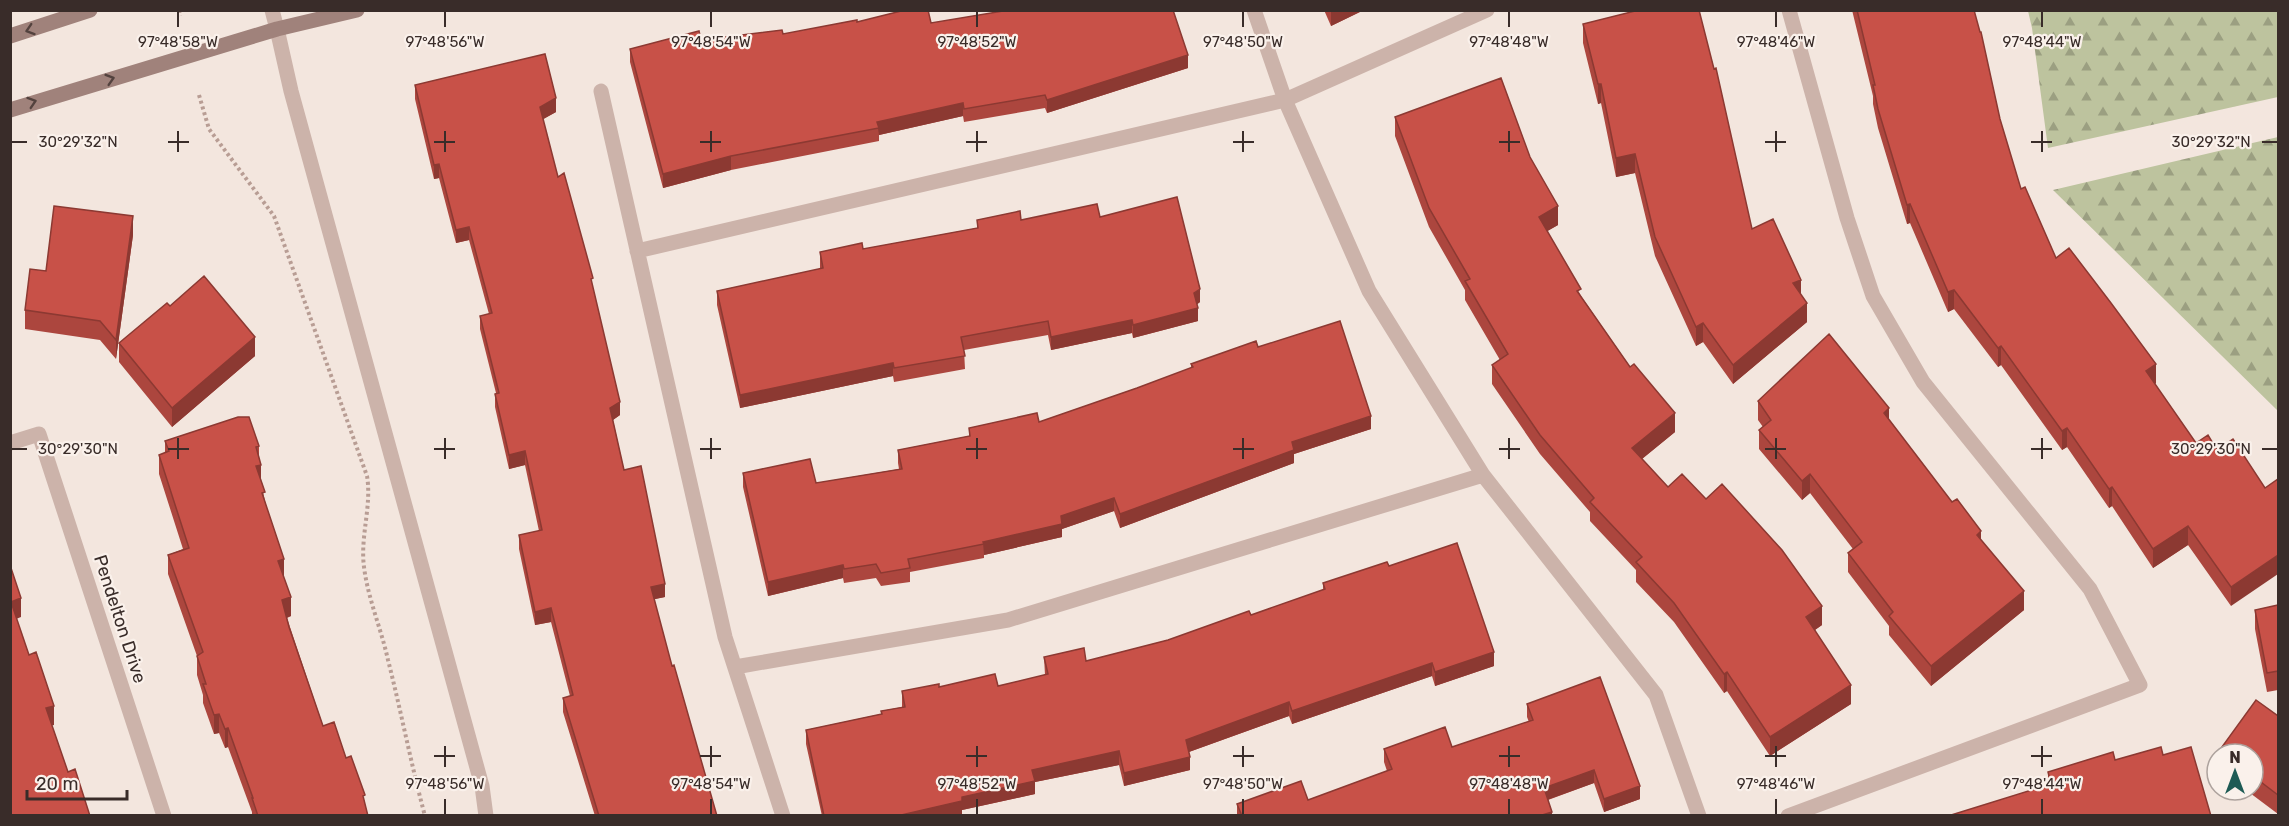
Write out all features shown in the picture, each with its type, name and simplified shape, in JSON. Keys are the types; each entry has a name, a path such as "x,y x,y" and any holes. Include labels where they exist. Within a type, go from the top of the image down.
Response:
{"street":[{"path":"10,36 90,10"},
{"path":"272,10 291,91 479,775 486,816"},
{"path":"10,110 277,29 357,10"},
{"path":"1254,10 1285,100 1369,291 1483,475 1656,695 1699,816"},
{"path":"637,251 1285,100 1487,10"},
{"path":"1788,816 2140,685 2090,589 1923,382 1873,296 1847,218 1789,10"},
{"path":"601,91 723,626 783,816"},
{"name":"Pendelton Drive","path":"10,443 39,434 164,816"},
{"path":"735,667 1008,620 1483,475"}],"path":[{"path":"199,95 209,129 274,216 367,476 368,501 362,549 364,568 370,598 388,658 425,816"}],"green space":[{"path":"2028,11 2278,11 2278,97 2048,148"},
{"path":"2278,137 2278,411 2053,190"}],"building":[{"path":"905,10 928,10 931,23 1009,10 1173,10 1188,55 1047,100 1045,95 964,109 963,103 877,122 879,128 731,156 663,174 630,49 699,31 701,40 782,30 783,34 857,20 857,22"},
{"path":"1639,10 1699,10 1714,69 1716,68 1752,229 1773,219 1801,280 1793,283 1807,303 1733,365 1703,323 1696,327 1655,237 1635,154 1616,158 1601,84 1598,84 1583,24"},
{"path":"1857,10 1974,10 2000,119 2021,189 2025,187 2056,258 2069,248 2111,303 2156,364 2146,371 2196,443 2208,435 2217,450 2233,439 2265,488 2278,479 2278,555 2231,587 2188,526 2153,549 2112,487 2109,489 2067,428 2062,431 2001,346 1998,348 1954,290 1948,292 1910,204 1907,205 1878,109 1873,85 1875,85"},
{"path":"545,54 556,98 540,107 558,177 564,173 593,278 591,279 620,402 610,408 624,470 641,466 665,584 651,587 717,816 599,816 563,698 573,695 551,608 535,612 519,535 542,530 525,451 509,455 495,394 499,393 480,316 492,313 469,227 456,230 439,164 434,165 415,85"},
{"path":"1501,78 1530,157 1558,206 1539,217 1581,289 1577,291 1630,367 1634,364 1675,413 1632,448 1668,487 1682,474 1706,499 1722,484 1782,550 1822,606 1806,617 1851,685 1770,737 1727,672 1724,674 1674,603 1636,562 1642,557 1590,502 1594,498 1540,435 1492,365 1508,354 1465,281 1470,279 1429,208 1395,117"},
{"path":"1177,197 1200,289 1194,293 1198,308 1133,325 1132,320 1051,337 1048,321 961,337 965,356 894,368 893,363 740,395 717,291 823,268 820,252 862,243 863,249 978,228 977,220 1020,211 1021,220 1097,204 1100,217"},
{"path":"54,206 133,216 116,340 100,321 25,310 30,269 46,271"},
{"path":"204,276 255,337 172,408 119,343 167,303 170,306"},
{"path":"1340,321 1371,416 1292,442 1294,450 1120,514 1114,498 1061,516 1062,524 983,542 984,544 908,559 910,568 881,573 876,564 844,569 843,565 768,582 743,473 810,459 816,483 902,469 898,450 970,436 969,428 1037,413 1039,422 1137,388 1193,367 1191,364 1256,341 1258,347"},
{"path":"1829,334 1889,408 1884,413 1952,502 1957,499 1981,531 1977,535 2024,591 1931,666 1889,616 1893,612 1848,553 1862,542 1810,474 1802,481 1759,430 1771,420 1758,401"},
{"path":"238,417 249,417 259,446 256,447 261,465 256,466 265,492 262,493 284,559 278,561 291,597 282,600 289,627 323,726 334,722 346,758 351,756 365,795 363,796 368,816 258,816 228,728 225,729 219,714 214,715 203,684 206,684 197,656 203,652 168,555 189,548 159,455 169,451 165,441"},
{"path":"1457,543 1494,652 1435,672 1432,663 1292,711 1289,702 1186,740 1190,757 1124,773 1119,751 1032,770 1035,781 962,797 962,801 897,816 824,816 806,730 905,707 902,691 939,684 939,687 995,674 998,686 1048,674 1044,657 1084,648 1086,661 1168,640 1249,611 1251,615 1325,589 1323,583 1387,562 1389,566"},
{"path":"10,565 21,598 11,602 29,655 36,652 54,706 46,708 68,772 75,769 90,816 10,816"},
{"path":"2278,605 2278,671 2267,673 2255,610"},
{"path":"1600,677 1640,786 1604,799 1594,770 1544,788 1552,812 1539,816 1242,816 1237,804 1301,781 1308,800 1392,769 1384,749 1445,727 1452,747 1533,720 1527,704"},
{"path":"2256,700 2278,716 2278,795 2265,785 2265,742 2226,742"},
{"path":"2161,747 2163,755 2191,747 2205,802 2211,816 1948,816 2051,784 2048,772 2113,752 2115,760"}]}
